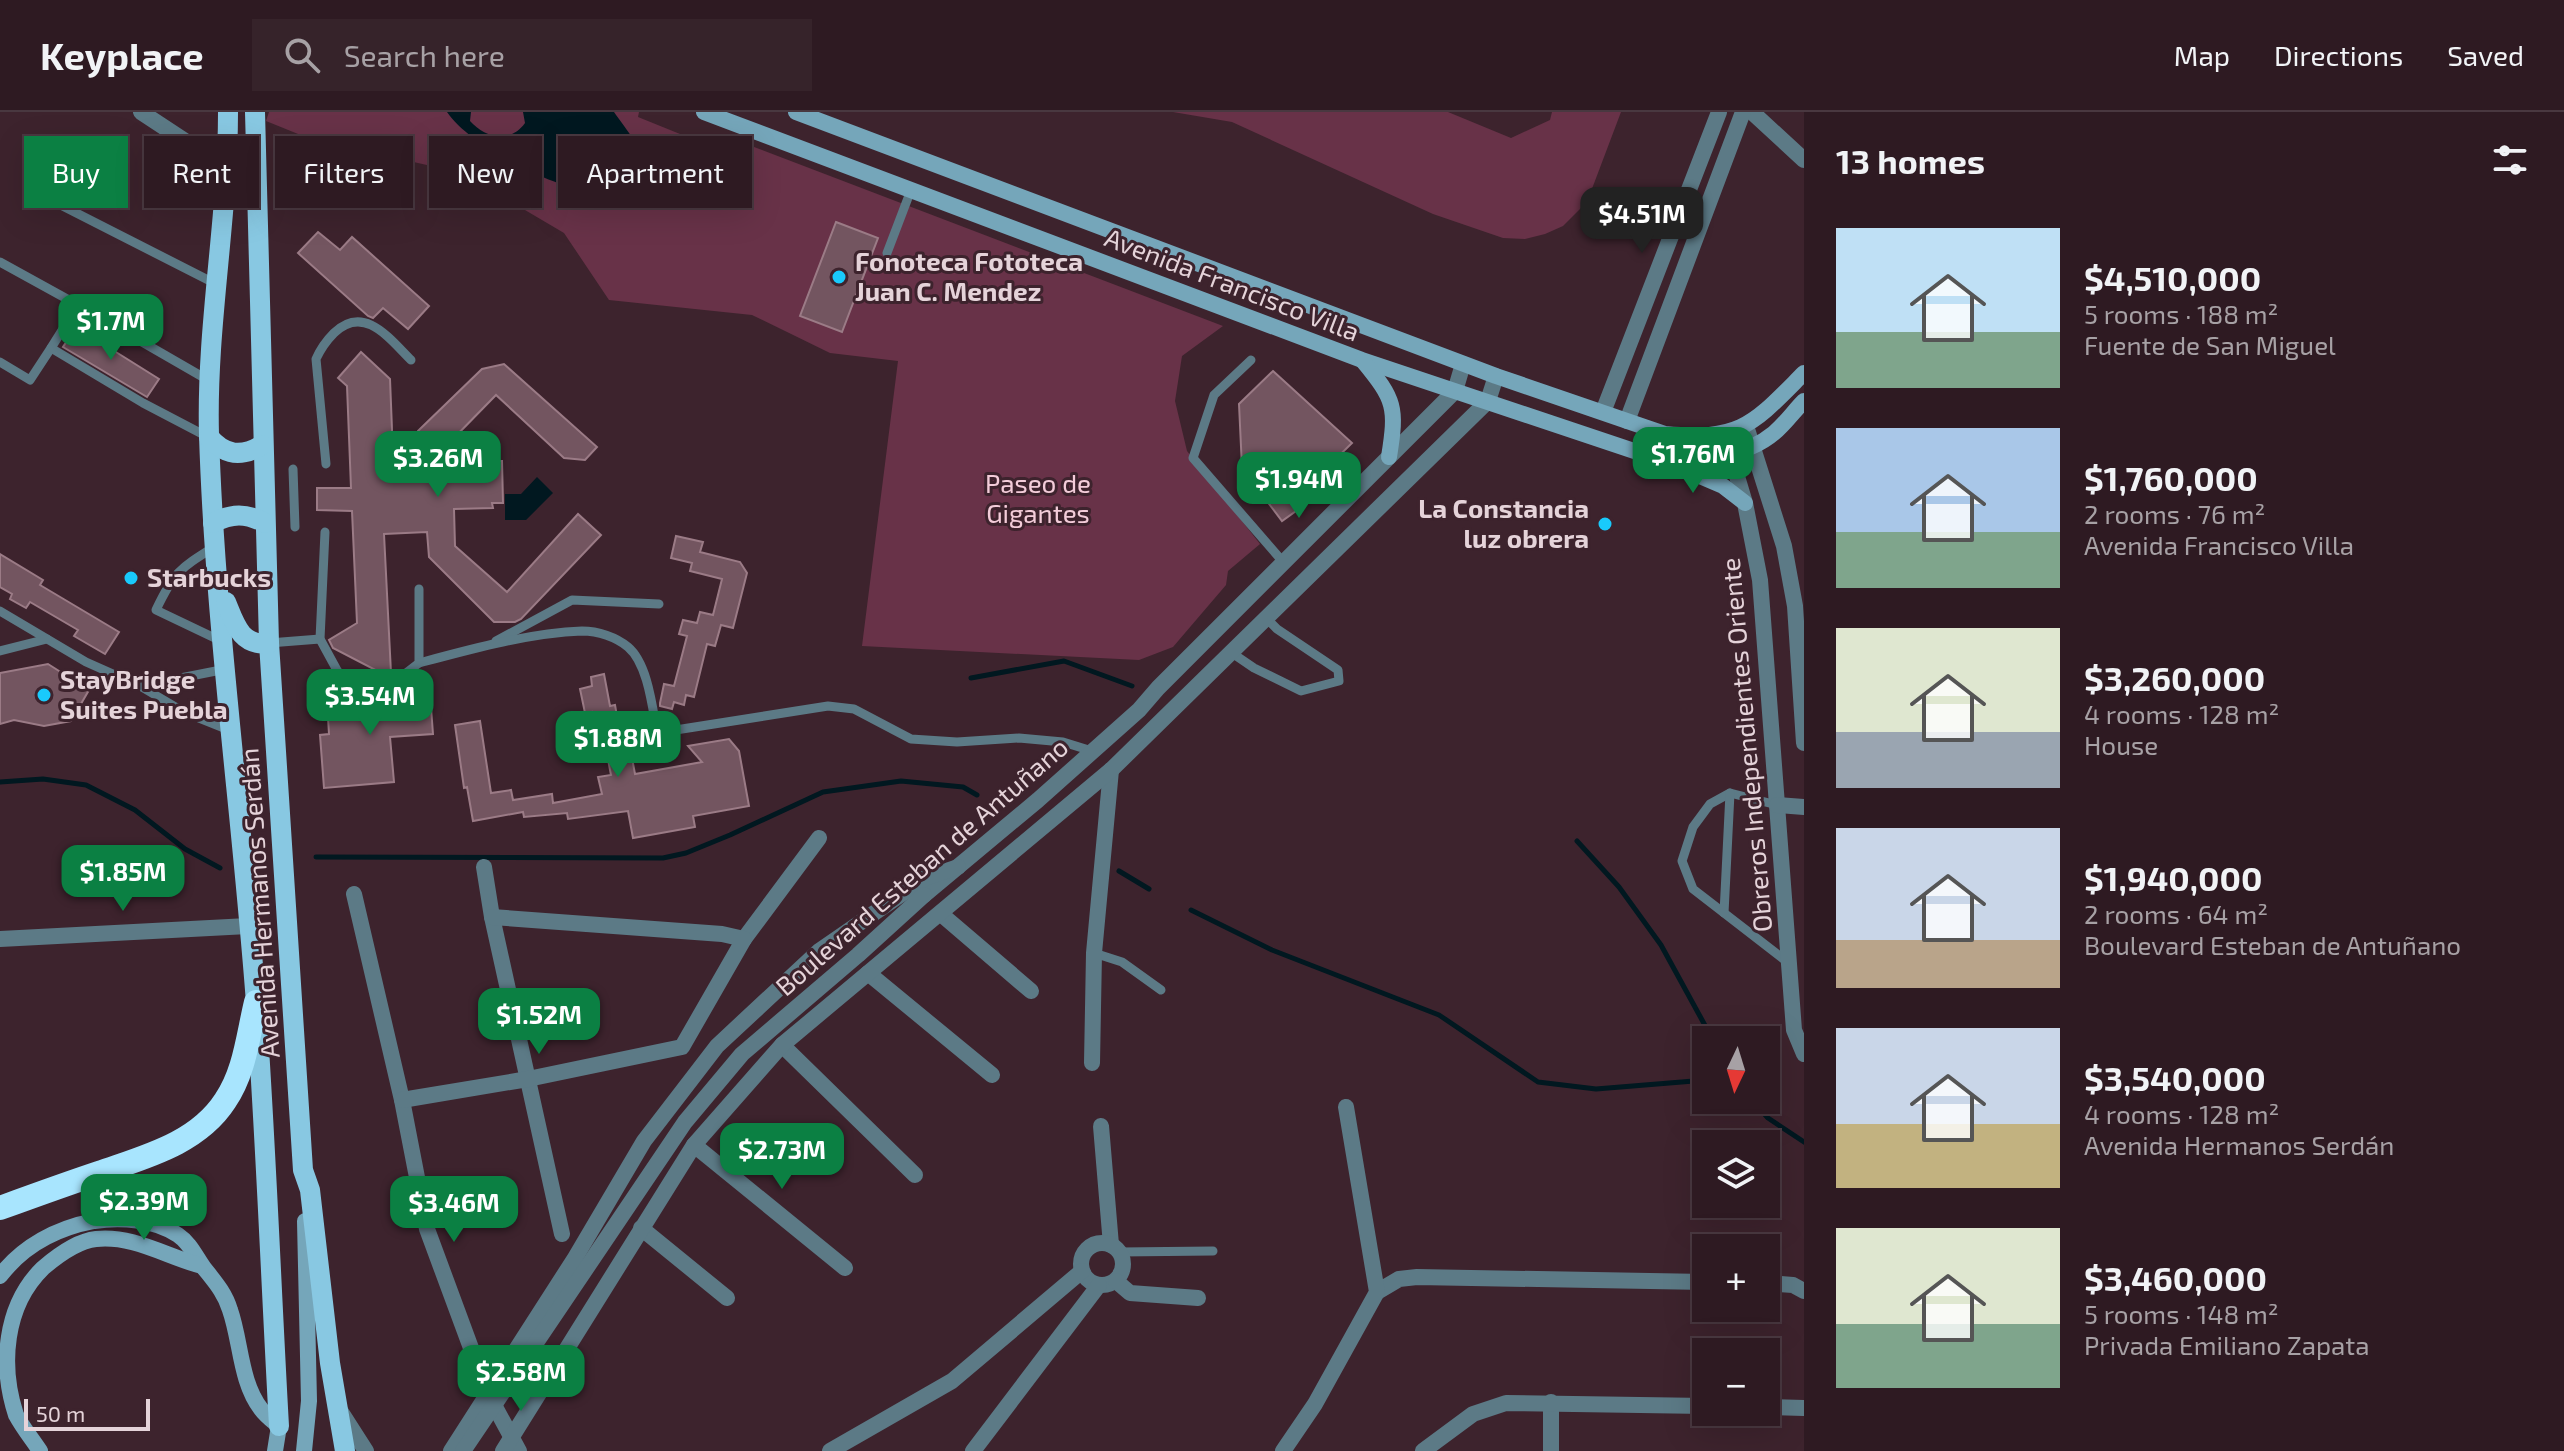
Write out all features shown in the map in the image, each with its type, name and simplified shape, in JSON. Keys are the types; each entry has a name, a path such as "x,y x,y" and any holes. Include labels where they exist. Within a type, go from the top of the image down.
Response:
{"highway":[{"path":"0,1208 157,1152 198,1130 225,1102 237,1080 256,1002"}],"main road":[{"name":"Avenida Hermanos Serdán","path":"227,136 228,112"},
{"name":"Avenida Francisco Villa","path":"704,112 1362,360 1658,459 1698,458 1752,447"},
{"name":"Avenida Francisco Villa","path":"796,112 1463,364 1665,434 1694,436 1724,433 1746,426"},
{"name":"Avenida Hermanos Serdán","path":"257,119 262,445 269,643 303,1170 309,1387 304,1451"},
{"name":"Avenida Hermanos Serdán","path":"223,208 208,380 209,437 214,547 256,1002 279,1426 275,1451"},
{"path":"1362,360 1387,391 1395,421 1389,457"},
{"path":"1746,426 1761,417 1804,373"},
{"path":"1752,447 1774,433 1804,401"},
{"path":"209,437 217,447 240,454 252,452 262,445"},
{"path":"1658,459 1723,486 1745,503"},
{"path":"213,523 239,514 253,516 265,523"},
{"path":"218,579 239,630 248,641 269,643"},
{"path":"303,1170 311,1201 336,1405 345,1451"},
{"path":"0,1276 16,1258 42,1239 87,1223 118,1219 149,1223 178,1235 196,1254 222,1291 229,1305 253,1395 261,1410 279,1426"},
{"path":"40,1451 16,1414 7,1388 4,1362 8,1326 23,1293 34,1278 61,1254 93,1239 139,1243 202,1266"}],"street":[{"path":"141,112 177,136"},
{"path":"1603,412 1719,112"},
{"path":"1627,421 1743,112"},
{"path":"1752,112 1804,160"},
{"name":"Boulevard Esteban de Antuñano","path":"463,1451 685,1122 742,1054 1139,710 1455,391 1463,364"},
{"name":"Boulevard Esteban de Antuñano","path":"511,1447 694,1145 782,1045 1111,770 1488,401 1496,376"},
{"name":"Obreros Independientes Oriente","path":"1746,426 1784,546 1795,606 1804,743"},
{"name":"Obreros Independientes Oriente","path":"1724,433 1745,503 1760,580 1794,1030 1804,1054"},
{"path":"1092,1063 1094,953 1111,770"},
{"path":"1777,805 1804,807"},
{"path":"402,1100 528,1079 682,1047 744,939 819,838"},
{"path":"484,867 492,917 562,1234"},
{"path":"451,1451 575,1258 644,1141 717,1046 819,951 925,878 958,867"},
{"path":"354,894 402,1100 427,1229 488,1394 511,1447"},
{"path":"941,914 1031,991"},
{"path":"492,917 722,934 744,939"},
{"path":"0,939 248,926"},
{"path":"868,973 992,1075"},
{"path":"782,1045 915,1175"},
{"path":"1346,1107 1377,1292"},
{"path":"1101,1126 1116,1248 1124,1262 1123,1272 1116,1281 1108,1285 1092,1283 1082,1271 1081,1263 1088,1248 1095,1244 1116,1248"},
{"path":"694,1145 845,1268"},
{"path":"641,1228 727,1298"},
{"path":"830,1451 952,1381 1082,1271"},
{"path":"1283,1451 1315,1404 1377,1292 1399,1279 1692,1282"},
{"path":"1116,1281 1130,1293 1198,1298"},
{"path":"1780,1284 1802,1290"},
{"path":"973,1451 1099,1285"},
{"path":"1423,1451 1473,1414 1494,1405 1518,1401 1692,1406"},
{"path":"1551,1402 1551,1451"},
{"path":"336,1405 366,1451"},
{"path":"1780,1407 1804,1408"}],"lane":[{"path":"887,253 911,190"},
{"path":"67,208 216,284"},
{"path":"0,262 208,380"},
{"path":"0,362 30,380 78,305"},
{"path":"326,464 316,359 322,345 345,323 364,321 382,332 411,360"},
{"path":"51,348 143,403 209,437"},
{"path":"1251,360 1214,395 1193,458 1284,563"},
{"path":"293,469 295,527"},
{"path":"325,532 320,639 338,672 360,683 397,680 419,663 489,644 585,631 610,636 630,649 648,683 656,727 663,732 828,706 854,709 911,739 957,742 1019,738 1063,742 1092,751"},
{"path":"214,547 179,570 156,610 224,643"},
{"path":"419,589 419,663"},
{"path":"489,644 572,600 659,604"},
{"path":"0,611 86,662 140,686 184,712 232,731"},
{"path":"1232,653 1254,668 1301,691 1339,681 1338,670 1267,619"},
{"path":"0,651 47,639"},
{"path":"269,643 320,639"},
{"path":"140,686 226,669"},
{"path":"1777,805 1730,793 1710,804 1693,827 1682,861 1693,889 1790,964"},
{"path":"1724,913 1730,793"},
{"path":"1094,953 1122,962 1161,990"},
{"path":"1116,1248 1213,1251"}],"green space":[{"name":"Paseo de Gigantes","path":"269,112 639,112 638,117 685,136 558,136 558,208 752,208 752,146 1223,326 1182,356 1175,401 1187,451 1260,544 1228,571 1226,585 1173,647 1139,660 862,646 898,361 830,353 752,315 609,300 564,233 522,208 542,208 542,136 429,136 429,166 413,162 413,136 303,136 266,121"},
{"path":"1173,112 1448,112 1511,138 1550,120 1552,112 1621,112 1587,202 1563,226 1525,239 1503,238 1433,214 1232,122"}],"water":[{"path":"447,112 471,112 470,121 476,127 498,136 471,136"},
{"path":"523,112 614,112 631,136 558,136 556,182 542,177 542,136 505,136 519,130 525,123"},
{"path":"537,477 553,493 526,520 505,520 505,494 521,494"}],"building":[{"name":"Fonoteca Fototeca Juan C. Mendez","path":"836,222 878,238 842,332 800,316"},
{"path":"318,232 340,250 352,237 429,306 408,329 383,308 373,318 368,316 298,253"},
{"path":"76,327 159,379 147,397 63,347"},
{"path":"361,352 390,379 393,455 420,454 418,431 482,369 504,364 597,447 585,460 564,458 496,395 452,440 453,461 502,461 503,503 492,503 493,508 454,509 455,546 507,592 578,514 601,535 521,619 494,622 429,557 427,532 384,534 391,673 383,674 333,648 329,640 357,623 352,511 317,510 317,488 351,488 347,386 338,378"},
{"path":"1273,371 1352,443 1309,485 1317,496 1282,521 1242,468 1239,404"},
{"path":"676,536 703,542 700,552 740,562 747,573 733,628 721,625 715,646 707,644 694,697 686,695 684,705 674,702 672,709 660,706 660,703 664,684 674,686 687,636 679,634 683,620 697,623 700,612 713,615 722,579 690,571 692,563 671,558"},
{"path":"0,554 43,580 40,585 119,632 105,654 74,636 78,630 30,602 26,608 10,599 12,594 0,587"},
{"path":"48,664 89,690 71,721 44,726 14,720 0,724 0,673"},
{"path":"604,674 610,706 615,705 619,727 626,726 635,774 702,762 688,746 729,739 739,751 749,806 693,816 695,827 633,838 628,811 568,819 567,813 524,817 523,812 473,821 467,787 464,788 455,725 480,721 491,793 511,790 513,800 552,794 553,803 602,794 598,777 611,775 603,734 596,735 592,712 585,713 580,689 592,686 591,677"},
{"path":"430,694 433,734 390,737 394,782 324,788 320,735 329,734 327,702"}],"waterway":[{"path":"971,678 1064,661 1132,686"},
{"path":"0,782 43,779 86,785 135,810 185,849 220,868"},
{"path":"316,857 663,858 686,853 730,835 823,792 901,781 963,787 977,795"},
{"path":"1577,841 1619,887 1661,945 1705,1026"},
{"path":"1119,871 1149,889"},
{"path":"1191,910 1272,950 1439,1015 1538,1082 1596,1089 1692,1081"},
{"path":"1764,1114 1804,1142"}],"place":[{"name":"Fonoteca Fototeca Juan C. Mendez","path":"839,277"},
{"name":"La Constancia luz obrera","path":"1605,524"},
{"name":"Starbucks","path":"131,578"},
{"name":"StayBridge Suites Puebla","path":"44,695"}]}
